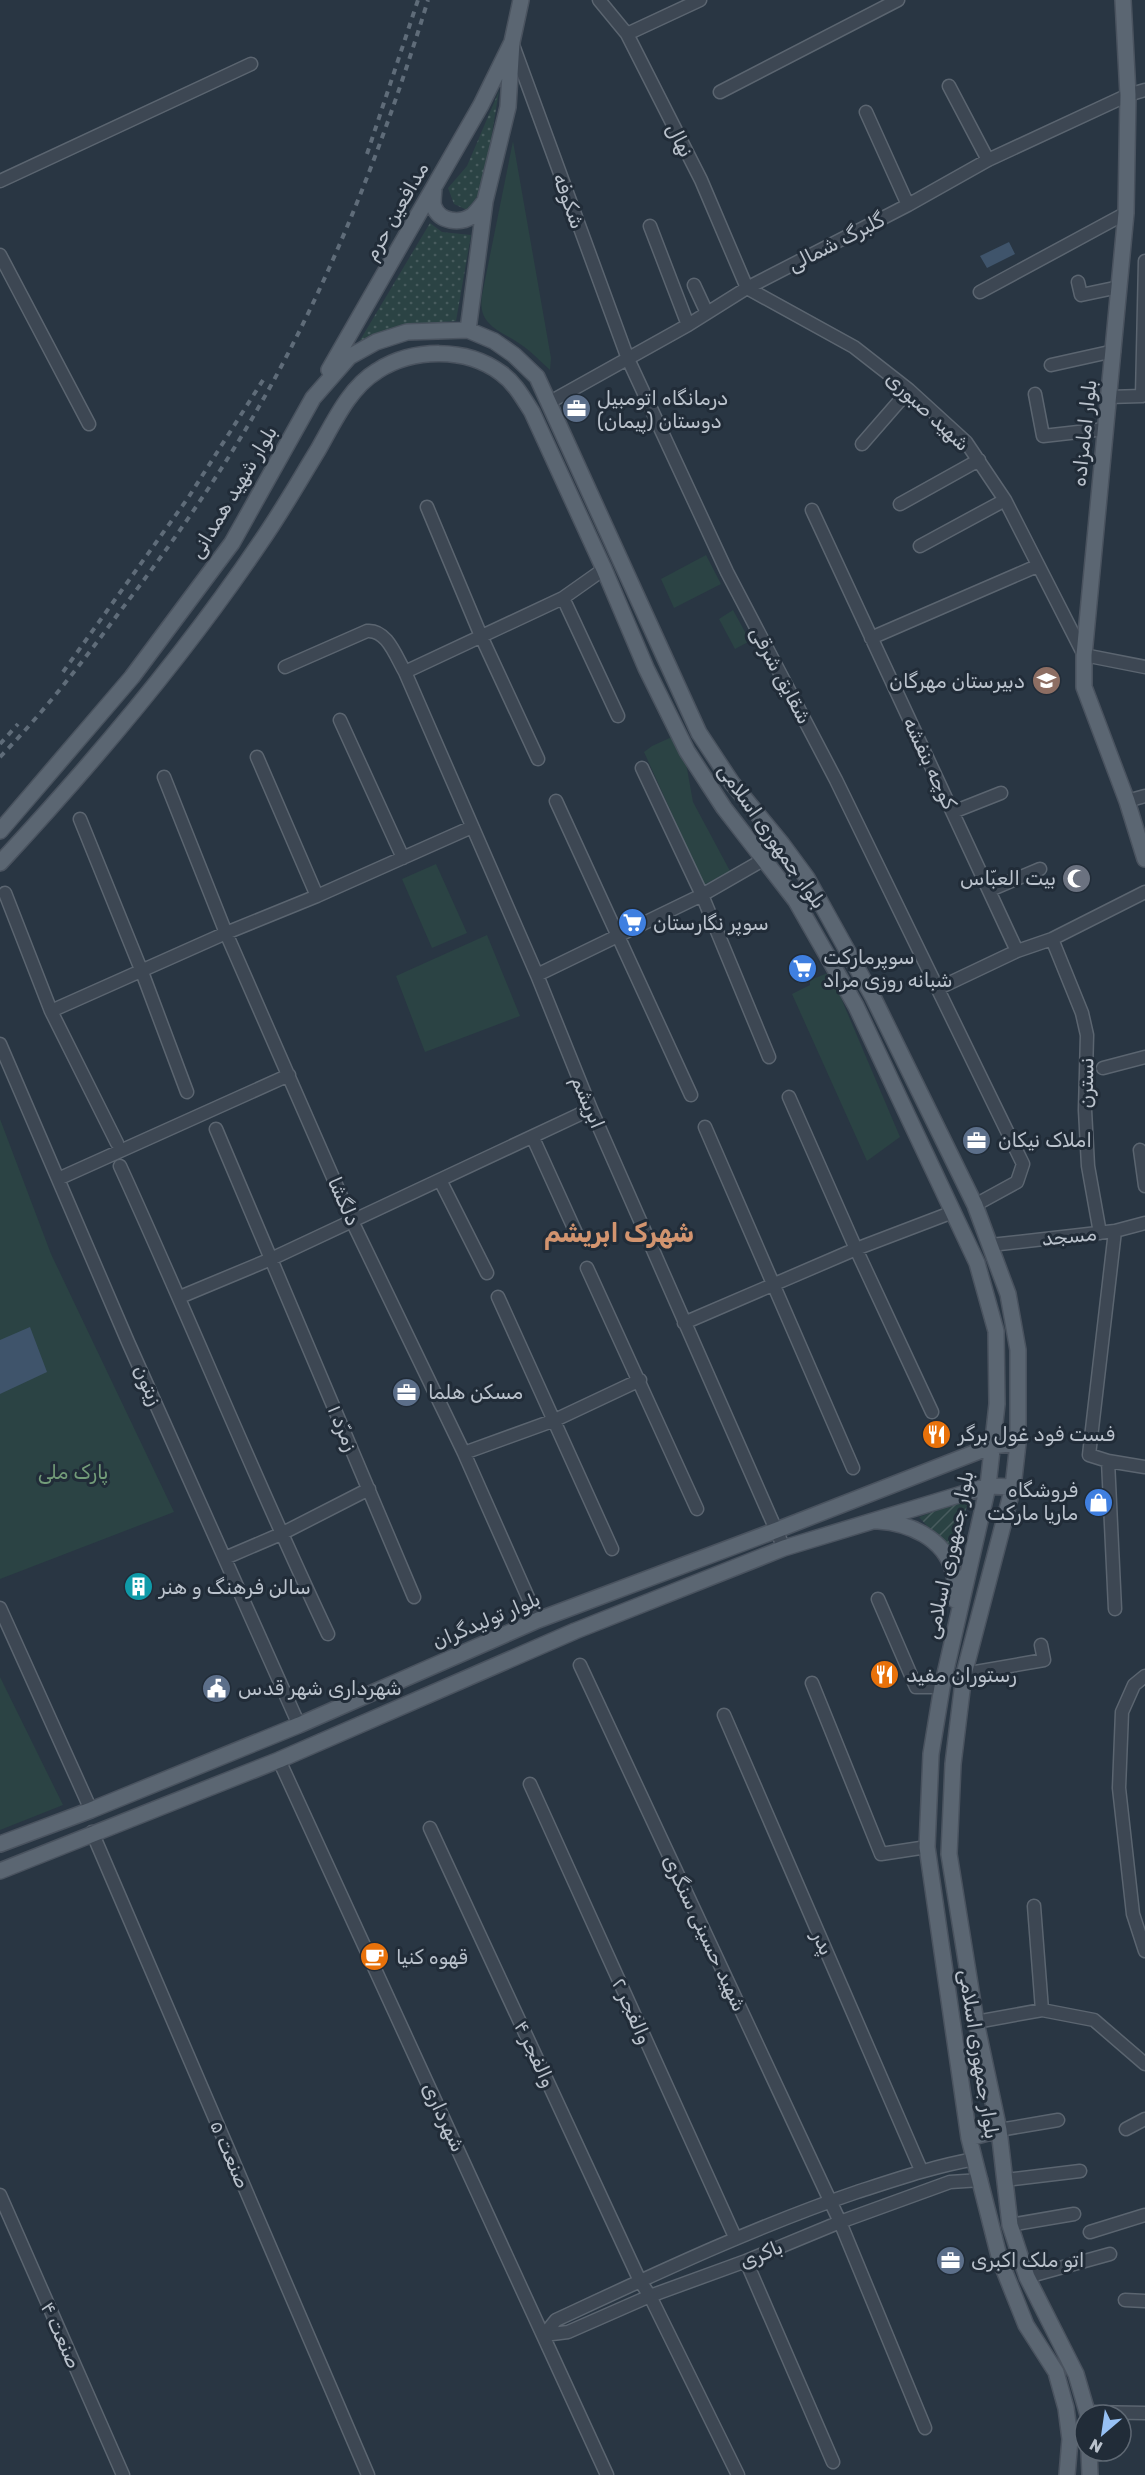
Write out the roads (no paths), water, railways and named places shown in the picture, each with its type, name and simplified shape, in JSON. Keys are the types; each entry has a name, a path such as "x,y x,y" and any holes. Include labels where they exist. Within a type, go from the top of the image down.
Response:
{"main road":[{"name":"مدافعین حرم","path":"468,330 485,201 508,107 512,42 521,0"},
{"name":"بلوار امامزاده","path":"1123,0 1128,95 1126,213 1084,655 1084,687 1127,801 1145,859"},
{"name":"مدافعین حرم","path":"313,398 481,105 512,42"},
{"path":"434,187 434,206 441,216 452,221 465,220 474,215 485,201"},
{"name":"بلوار شهید همدانی","path":"0,831 132,677 232,543 313,398 349,357 376,342 407,332 468,330 494,341 514,355 537,377 550,402"},
{"path":"0,863 62,797 134,711 233,580 283,507 347,400 358,386 378,370 416,355 435,353 475,360 502,374 517,388 532,412 550,402"},
{"name":"بلوار جمهوری اسلامی","path":"550,402 699,733 732,783 807,878 873,997 975,1205 1008,1293 1018,1350 1018,1443 1013,1487 964,1674 953,1764 949,1854 976,2022 999,2130 1010,2224 1027,2277 1076,2374 1084,2403"},
{"name":"بلوار جمهوری اسلامی","path":"532,412 604,569 646,668 687,751 763,860 796,901 856,1006 977,1263 996,1331 997,1404 988,1486 942,1687 931,1754 927,1847 969,2138 1000,2260 1026,2325 1056,2372 1066,2408 1070,2439 1067,2475"},
{"path":"214,567 233,580"},
{"path":"856,1006 873,997"},
{"name":"بلوار تولیدگران","path":"0,1844 91,1810 298,1725 538,1620 992,1446 1018,1443"},
{"path":"0,1871 92,1832 279,1760 575,1631 784,1548 988,1486 1013,1487"},
{"path":"869,1521 895,1522 936,1542 949,1559 954,1572 956,1623"},
{"path":"969,2138 999,2130"}],"street":[{"name":"نهال","path":"599,0 627,34 701,180 747,288"},
{"path":"627,34 700,0"},
{"path":"720,92 898,0"},
{"name":"شکوفه","path":"512,42 628,359"},
{"path":"0,181 251,64"},
{"path":"949,86 988,160"},
{"name":"گلبرگ شمالی","path":"550,402 688,326 747,288 908,205 988,160 1128,95 1145,90"},
{"path":"866,112 908,205"},
{"path":"980,292 1126,213"},
{"path":"650,226 688,326"},
{"path":"0,255 89,424"},
{"path":"1108,397 1142,396 1145,261"},
{"path":"1078,282 1081,295 1119,287"},
{"path":"694,285 707,313"},
{"name":"شهید صبوری","path":"747,288 854,347 909,390 966,442 1005,500 1084,655"},
{"path":"1051,365 1114,351"},
{"name":"شقایق شرقی","path":"628,359 727,572 836,780 1023,1164 1017,1182 975,1205"},
{"path":"862,444 909,390"},
{"path":"1035,394 1043,436 1105,429"},
{"path":"900,504 979,460"},
{"path":"920,546 1005,500"},
{"path":"427,507 481,636 538,759"},
{"name":"کوچه بنفشه","path":"812,510 1017,951"},
{"path":"871,638 1037,566"},
{"path":"405,672 563,598 604,569"},
{"path":"563,598 618,716"},
{"name":"ابریشم","path":"285,667 367,630 375,630 385,638 405,672 537,975 591,1109 784,1548"},
{"path":"1084,655 1145,667"},
{"path":"340,720 403,858"},
{"path":"257,757 317,896"},
{"path":"642,768 702,895 769,1057"},
{"name":"دلگشا","path":"164,777 225,933 352,1221 464,1453 538,1620"},
{"path":"953,812 1001,793"},
{"path":"1127,801 1145,796"},
{"path":"556,801 691,1095"},
{"path":"80,819 142,972 187,1092"},
{"path":"51,1011 472,827"},
{"path":"537,975 702,895 763,860"},
{"path":"990,890 1040,869"},
{"path":"939,988 1017,951 1052,939 1145,892"},
{"path":"5,893 51,1011 117,1143"},
{"name":"نسترن","path":"1052,939 1082,1013 1087,1035 1085,1110 1088,1166 1100,1233"},
{"name":"زیتون","path":"0,1044 128,1342 298,1725"},
{"path":"1103,1068 1145,1057"},
{"path":"58,1179 289,1075"},
{"path":"789,1097 856,1249 932,1412"},
{"path":"180,1297 271,1259 591,1109"},
{"path":"705,1127 852,1468"},
{"name":"زمرّد ۱","path":"216,1129 414,1597"},
{"path":"533,1138 577,1235"},
{"path":"1140,1150 1145,1186"},
{"path":"120,1166 180,1297 280,1534 328,1634"},
{"path":"440,1180 488,1273"},
{"path":"684,1323 856,1249 953,1212"},
{"name":"مسجد","path":"991,1245 1115,1231 1145,1223"},
{"path":"1115,1231 1089,1455 1145,1469"},
{"path":"587,1268 697,1509"},
{"path":"498,1297 612,1549"},
{"path":"464,1453 555,1420 640,1380"},
{"path":"1108,1461 1115,1609"},
{"path":"225,1558 280,1534 369,1489"},
{"path":"878,1599 916,1687 942,1687"},
{"path":"0,1608 91,1810"},
{"path":"964,1674 1044,1660 1041,1645"},
{"name":"شهید حسینی سنگری","path":"580,1665 840,2222 925,2428"},
{"path":"1145,1676 1134,1685 1122,1712 1119,1788 1134,1914 1145,1951"},
{"path":"812,1683 881,1854 927,1847"},
{"name":"پدر","path":"724,1715 921,2170"},
{"name":"شهرداری","path":"279,1760 607,2475"},
{"name":"والفجر ۲","path":"530,1784 735,2237"},
{"name":"والفجر ۴","path":"430,1827 640,2281 650,2296 738,2475"},
{"name":"صنعت ۵","path":"92,1832 368,2475"},
{"path":"1034,1906 1042,2010"},
{"path":"976,2022 1042,2010 1094,2020 1145,2064"},
{"path":"1126,2129 1145,2118"},
{"path":"999,2130 1058,2120"},
{"path":"544,2335 556,2320 735,2237 921,2170 975,2159"},
{"path":"945,2164 954,2172 950,2182"},
{"path":"1005,2180 1080,2171"},
{"name":"باکری","path":"544,2335 568,2332 650,2296 950,2182 981,2180"},
{"name":"صنعت ۴","path":"0,2194 123,2475"},
{"path":"1010,2224 1074,2214"},
{"path":"1090,2232 1145,2215"},
{"path":"1027,2277 1110,2254"},
{"path":"746,2261 832,2462"},
{"path":"1125,2300 1145,2301"}],"water":[{"path":"1009,242 1015,254 987,268 980,256"},
{"path":"30,1327 47,1372 0,1394 0,1340"}],"railway":[{"path":"367,154 418,0"},
{"path":"0,757 61,688 159,560 198,504 269,389 317,295 359,199 378,150 428,0"},
{"path":"63,672 188,498 265,377"},
{"path":"0,744 18,724"}],"place":[{"name":"درمانگاه اتومبیل دوستان (پیمان)","path":"576,409"},
{"name":"دبیرستان مهرگان","path":"1046,681"},
{"name":"بیت العبّاس","path":"1077,878"},
{"name":"سوپر نگارستان","path":"632,923"},
{"name":"سوپرمارکت شبانه روزی مراد","path":"802,968"},
{"name":"املاک نیکان","path":"977,1140"},
{"name":"مسکن هلما","path":"407,1392"},
{"name":"فست فود غول برگر","path":"937,1434"},
{"name":"فروشگاه ماریا مارکت","path":"1099,1502"},
{"name":"سالن فرهنگ و هنر","path":"138,1587"},
{"name":"رستوران مفید","path":"885,1675"},
{"name":"شهرداری شهر قدس","path":"217,1688"},
{"name":"قهوه کنیا","path":"375,1957"},
{"name":"اتو ملک اکبری","path":"950,2260"}],"district":[{"name":"شهرک ابریشم","path":"619,1233"}],"park label":[{"name":"پارک ملی","path":"73,1472"}]}
